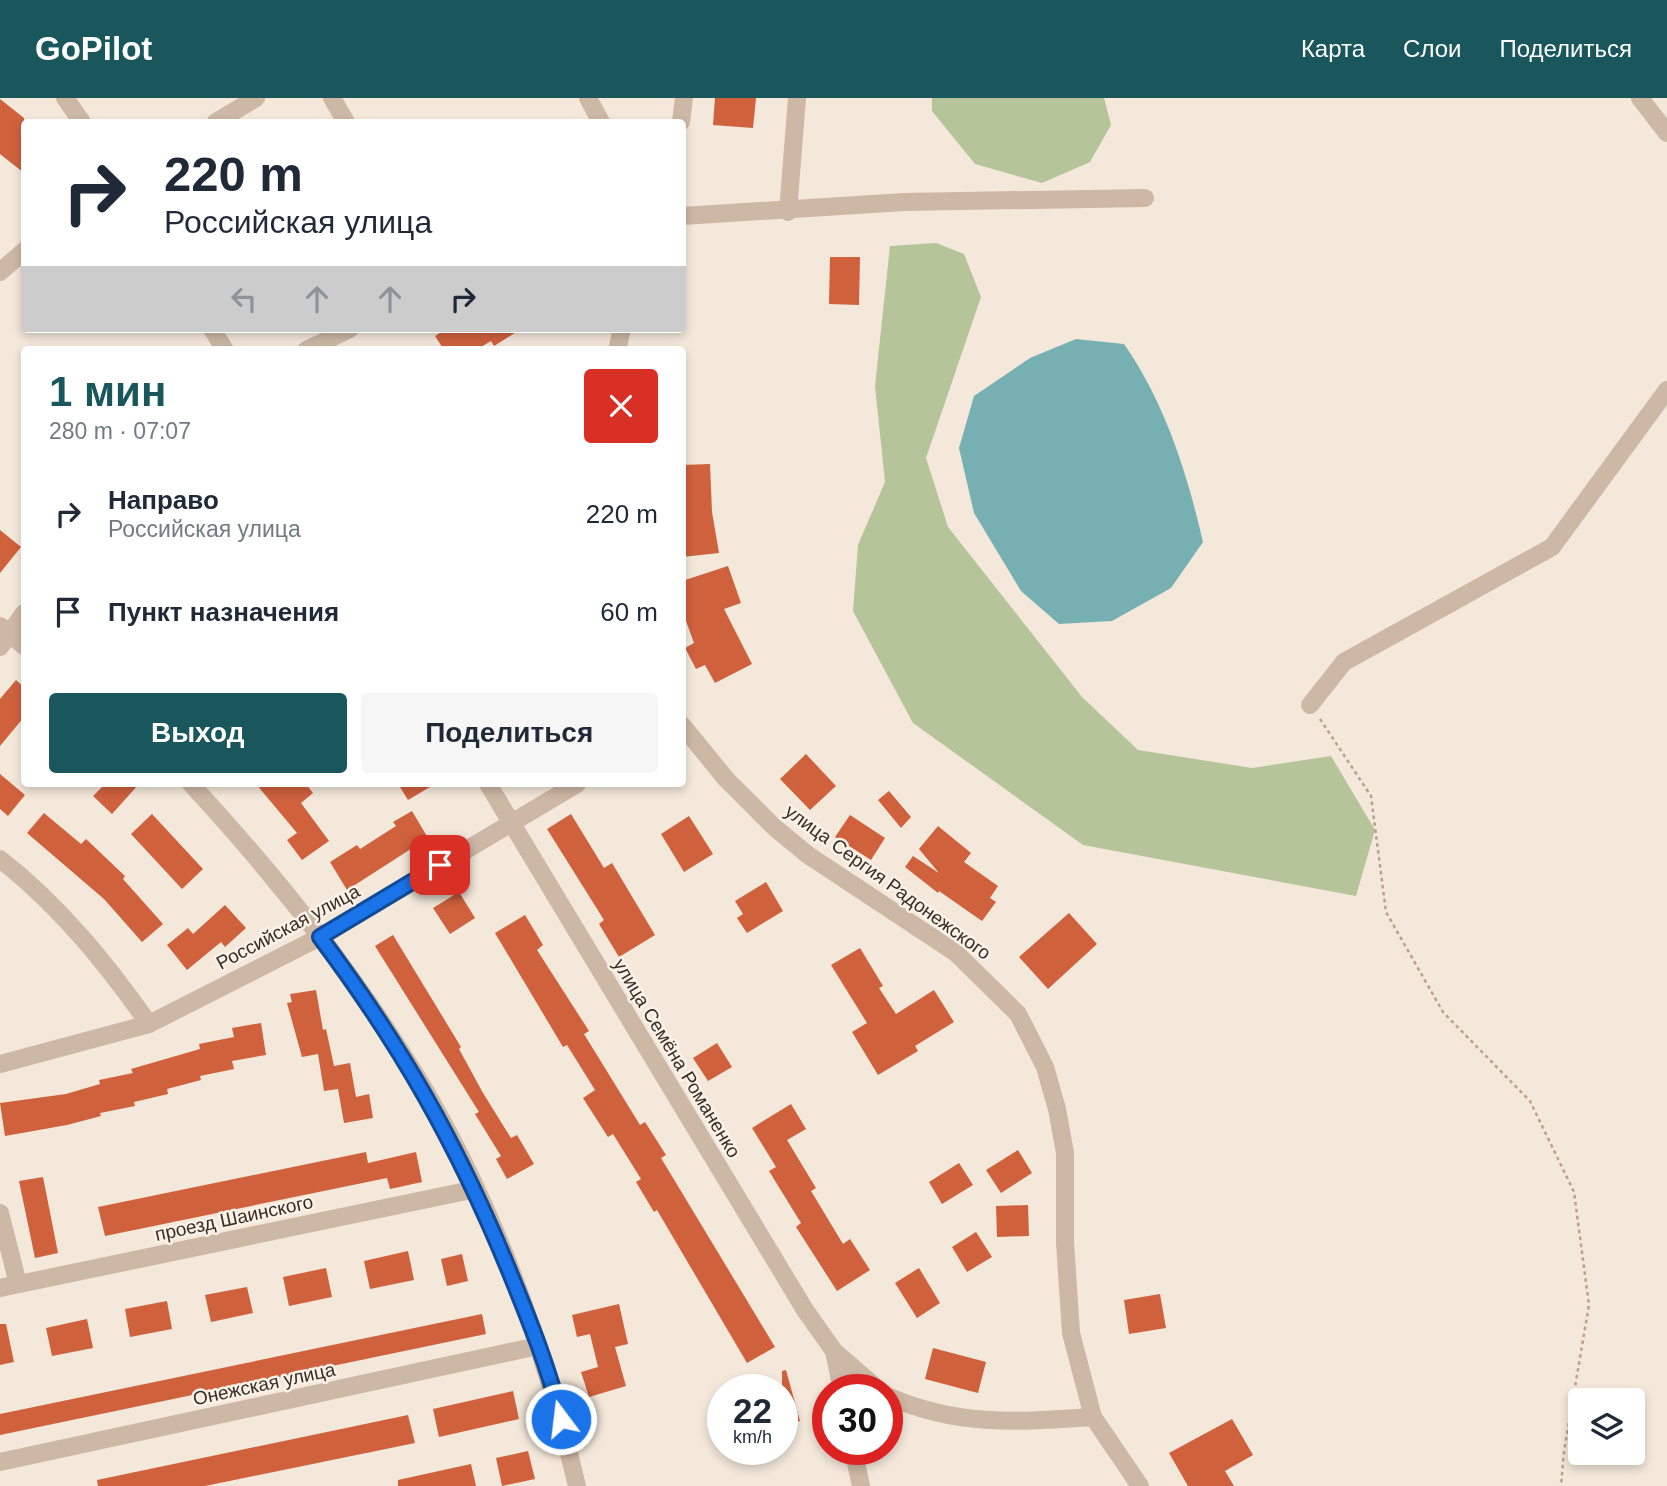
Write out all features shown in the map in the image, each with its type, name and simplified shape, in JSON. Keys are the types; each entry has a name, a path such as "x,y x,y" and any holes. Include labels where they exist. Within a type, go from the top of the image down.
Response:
{"street":[{"path":"65,98 80,119"},
{"path":"221,119 256,98"},
{"path":"332,98 344,119"},
{"path":"587,98 599,119"},
{"path":"681,119 684,98"},
{"path":"788,212 797,98"},
{"path":"1640,98 1667,133"},
{"path":"686,216 788,212 904,202 1145,198"},
{"path":"0,272 21,254"},
{"path":"314,346 342,333"},
{"path":"1310,705 1344,662 1552,547 1667,390"},
{"path":"21,616 3,635 21,644"},
{"name":"улица Сергия Радонежского","path":"686,730 726,779 774,827 808,855 956,953 1018,1014 1045,1067 1059,1120 1065,1153 1065,1242 1072,1333 1093,1417 1140,1486"},
{"path":"194,787 279,883 370,1004 420,1083 476,1189 538,1346 556,1396 577,1486"},
{"name":"улица Семёна Романенко","path":"490,787 669,1087 834,1351 861,1374"},
{"name":"Российская улица","path":"0,1064 149,1024 320,937 572,787"},
{"path":"0,859 33,885 113,973 149,1024"},
{"name":"проезд Шаинского","path":"9,1286 476,1189"},
{"path":"0,1213 9,1286"},
{"name":"Онежская улица","path":"0,1462 538,1346"},
{"name":"улица Семёна Романенко","path":"834,1351 839,1374"},
{"path":"903,1403 960,1419 1025,1422 1093,1417"},
{"path":"856,1465 861,1486"}],"path":[{"path":"1310,705 1371,796 1386,912 1443,1012 1530,1101 1574,1192 1589,1305 1564,1451 1561,1486"}],"green space":[{"path":"932,98 1104,98 1111,125 1090,162 1042,183 975,164 932,111"},
{"path":"936,243 964,254 981,297 926,458 948,527 1082,697 1138,750 1252,768 1331,756 1375,830 1356,896 1083,845 913,723 853,611 858,545 885,482 875,386 890,246"}],"water":[{"path":"1076,339 1124,344 1139,367 1173,439 1203,542 1171,588 1112,621 1059,624 1021,591 974,513 959,448 974,396 1030,358"}],"building":[{"path":"715,98 756,98 753,128 713,125"},
{"path":"0,99 24,118 21,119 21,171 0,154"},
{"path":"830,257 860,257 859,305 829,304"},
{"path":"440,333 515,333 494,346 491,341 483,346 441,346 435,336"},
{"path":"710,464 712,512 719,553 686,557 686,465"},
{"path":"0,530 21,547 0,573"},
{"path":"728,566 741,603 724,609 752,664 715,683 705,665 696,669 686,650 694,643 686,621 686,580"},
{"path":"16,680 21,684 21,721 0,746 0,699"},
{"path":"806,754 836,786 810,810 780,779"},
{"path":"0,774 25,795 8,816 0,809"},
{"path":"102,787 136,787 112,814 93,796"},
{"path":"259,787 308,787 313,793 301,803 329,841 302,860 287,840 297,833"},
{"path":"400,787 430,787 408,800"},
{"path":"889,791 911,817 901,828 878,800"},
{"path":"412,811 428,838 347,890 330,862 357,845 360,849 396,826 393,822"},
{"path":"44,813 81,844 86,839 125,876 123,879 163,924 142,942 104,899 27,833"},
{"path":"152,814 203,869 182,889 131,834"},
{"path":"571,814 604,868 612,863 655,935 619,957 599,924 604,920 547,829"},
{"path":"850,815 885,838 871,860 835,837"},
{"path":"689,816 713,854 684,872 661,834"},
{"path":"938,826 971,853 964,862 998,886 990,898 996,902 982,921 939,891 938,893 905,867 913,856 939,873 919,849"},
{"path":"766,882 783,911 747,933 737,918 743,914 735,901"},
{"path":"459,892 475,918 450,934 433,908"},
{"path":"225,905 246,928 225,947 221,942 187,970 167,945 188,928 193,934"},
{"path":"1069,913 1097,944 1048,989 1019,957"},
{"path":"525,915 543,945 537,950 589,1031 584,1034 640,1125 645,1122 666,1155 661,1158 775,1347 747,1363 657,1210 654,1212 636,1182 641,1179 613,1134 608,1137 583,1098 595,1090 567,1045 563,1047 495,933"},
{"path":"393,935 461,1047 459,1049 483,1093 511,1138 517,1135 534,1164 507,1179 496,1159 501,1156 475,1114 479,1112 375,946"},
{"path":"860,948 883,986 879,988 896,1014 934,990 954,1022 915,1046 918,1051 878,1075 852,1032 867,1023 831,965"},
{"path":"316,990 323,1030 326,1029 334,1066 350,1063 356,1097 369,1094 373,1118 344,1123 338,1089 324,1091 318,1054 302,1057 287,1003 292,1002 290,994"},
{"path":"261,1023 266,1055 232,1061 234,1069 200,1076 201,1080 167,1089 168,1094 134,1102 135,1106 100,1113 101,1116 67,1125 5,1136 0,1103 66,1094 100,1084 99,1080 133,1073 131,1069 200,1049 199,1044 234,1037 232,1028"},
{"path":"717,1043 732,1067 708,1081 693,1058"},
{"path":"791,1104 806,1129 787,1140 816,1188 811,1191 843,1244 850,1239 870,1270 837,1291 796,1227 801,1223 769,1171 776,1167 752,1128"},
{"path":"1018,1150 1032,1173 1001,1193 986,1170"},
{"path":"366,1152 368,1163 416,1152 422,1182 390,1189 387,1178 105,1236 98,1207"},
{"path":"959,1163 973,1185 942,1204 929,1182"},
{"path":"43,1177 58,1253 35,1258 19,1181"},
{"path":"1028,1205 1029,1236 997,1237 996,1206"},
{"path":"976,1232 992,1257 967,1272 952,1247"},
{"path":"408,1251 414,1280 370,1289 364,1261"},
{"path":"462,1254 468,1281 447,1286 441,1259"},
{"path":"326,1268 332,1297 289,1306 283,1277"},
{"path":"919,1268 940,1303 917,1318 895,1283"},
{"path":"247,1287 253,1313 211,1322 205,1295"},
{"path":"1160,1294 1166,1328 1129,1334 1124,1300"},
{"path":"167,1301 172,1329 130,1337 125,1309"},
{"path":"619,1304 628,1344 615,1347 626,1386 589,1397 581,1372 598,1367 590,1334 577,1337 572,1315"},
{"path":"482,1314 486,1334 0,1435 0,1414"},
{"path":"87,1319 93,1348 52,1356 46,1328"},
{"path":"0,1324 6,1324 14,1362 0,1365"},
{"path":"933,1348 986,1362 978,1393 925,1379"},
{"path":"513,1391 519,1419 439,1437 433,1409"},
{"path":"408,1415 415,1443 205,1486 98,1486 97,1480"},
{"path":"1232,1419 1253,1455 1225,1471 1234,1486 1188,1486 1169,1453"},
{"path":"528,1451 535,1479 502,1486 496,1458"},
{"path":"471,1464 476,1486 398,1486 398,1480"}],"route":[{"path":"440,865 320,937 370,1004 420,1083 476,1189 518,1291 556,1396 561,1419"}]}
